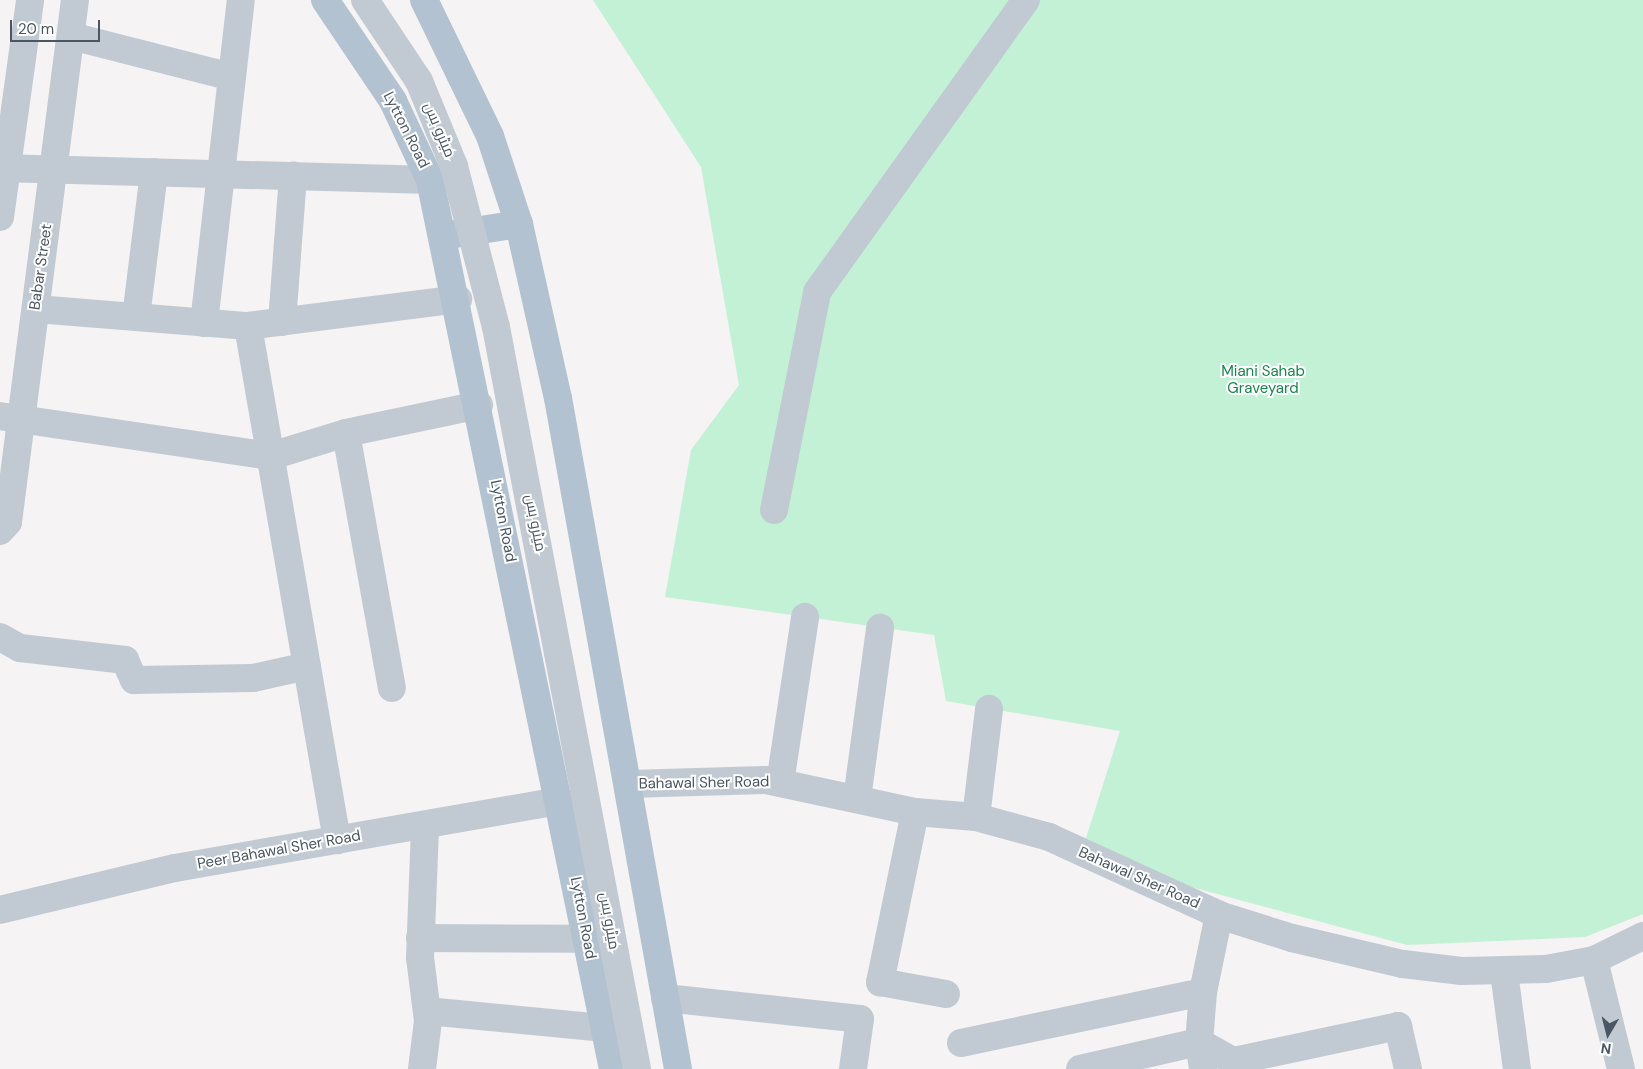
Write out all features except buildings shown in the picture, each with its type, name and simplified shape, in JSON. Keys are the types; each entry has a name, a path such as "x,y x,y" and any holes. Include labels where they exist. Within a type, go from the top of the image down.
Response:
{"main road":[{"name":"Lytton Road","path":"325,0 394,100 430,180 458,299 613,1069"},
{"path":"424,0 490,136 519,224 558,398 629,784 664,998 678,1069"},
{"path":"444,236 519,224"}],"street":[{"path":"0,217 3,169 30,0"},
{"name":"Babar Street","path":"0,531 8,522 6,492 11,418 36,309 75,0"},
{"name":"میٹرو بس","path":"365,0 418,81 454,166 496,327 637,1069"},
{"path":"774,510 817,292 1026,0"},
{"path":"204,323 232,77 235,1"},
{"path":"71,36 232,77"},
{"path":"3,169 430,180"},
{"path":"136,317 154,172"},
{"path":"282,322 293,175"},
{"path":"36,309 248,326 458,299"},
{"path":"248,326 337,840"},
{"path":"11,418 271,456 346,433 479,405"},
{"path":"346,433 392,688"},
{"path":"780,783 805,617"},
{"path":"857,799 880,628"},
{"path":"0,637 20,648 125,660 134,680 252,678 307,666"},
{"path":"976,817 989,709"},
{"name":"Bahawal Sher Road","path":"629,784 780,783 915,812 976,817 1049,837 1219,915 1292,938 1402,964 1504,972 1594,960 1643,936"},
{"name":"Peer Bahawal Sher Road","path":"0,910 175,868 560,801"},
{"path":"915,812 880,982 946,994"},
{"path":"422,1069 427,1011 420,938 425,825"},
{"path":"1203,1069 1199,1042 1203,992 1219,915"},
{"path":"420,938 587,939"},
{"path":"1594,960 1621,1069"},
{"path":"1504,972 1517,1069"},
{"path":"961,1043 1203,992"},
{"path":"664,998 860,1019 853,1069"},
{"path":"427,1011 605,1028"},
{"path":"1080,1069 1199,1042 1240,1065 1398,1026 1408,1069"}],"green space":[{"name":"Miani Sahab Graveyard","path":"593,0 1643,0 1643,914 1585,937 1407,945 1080,857 1120,731 946,701 934,635 665,597 691,450 739,385 701,167"}]}
